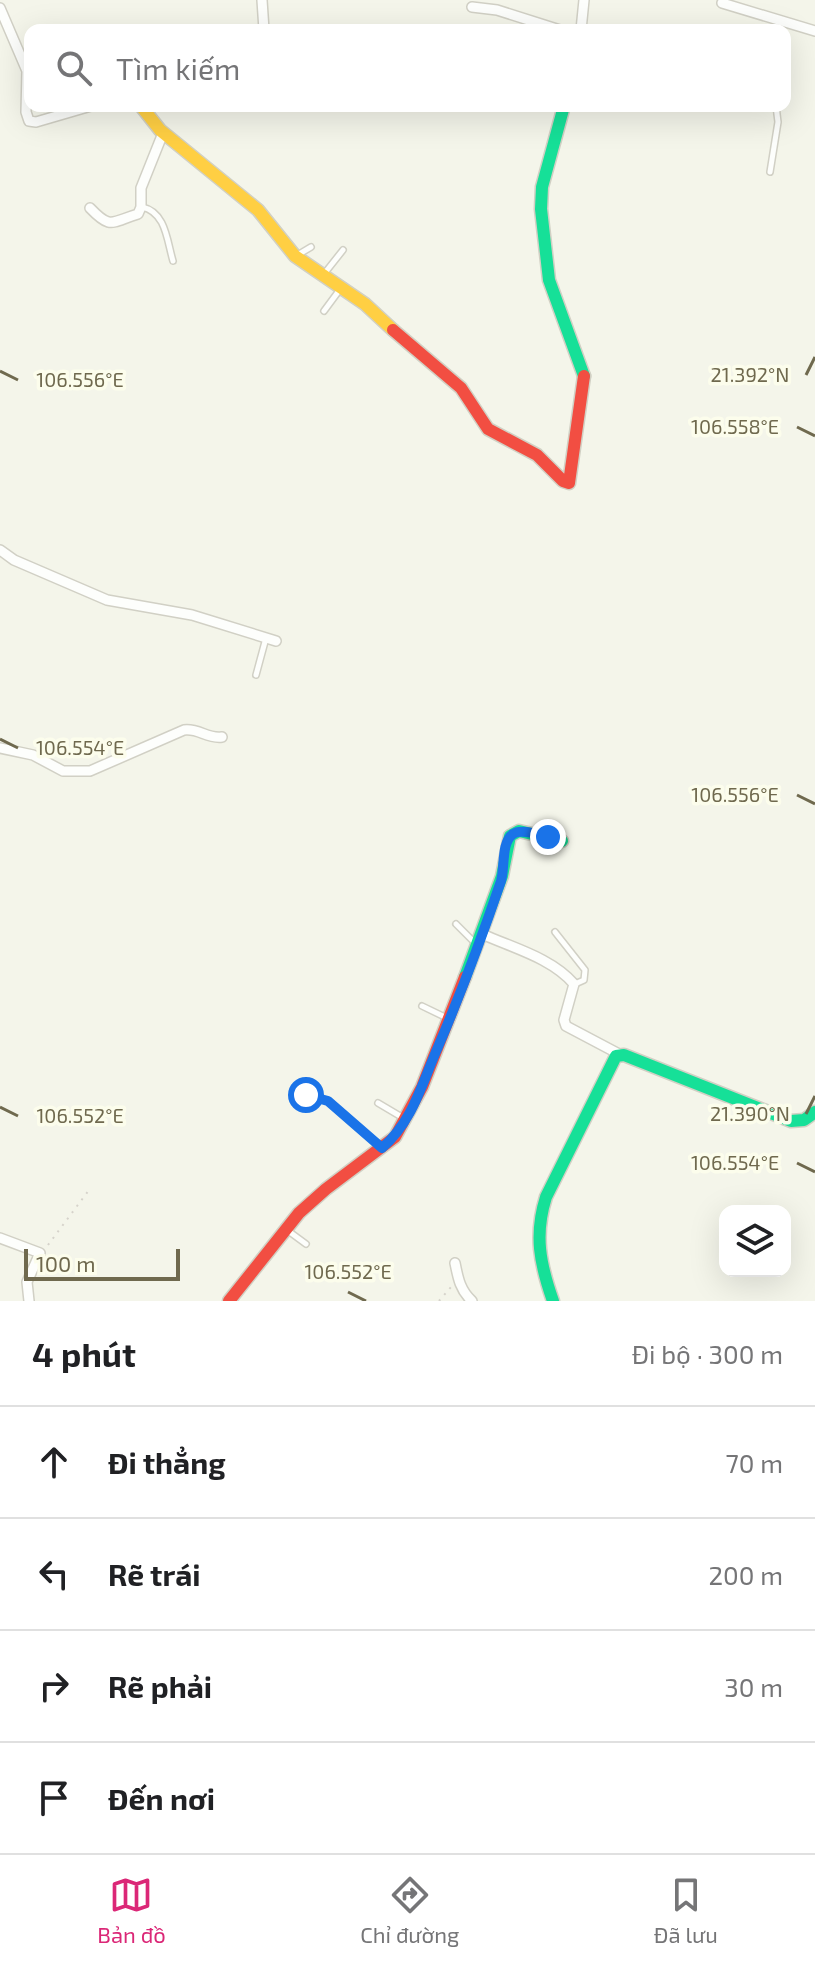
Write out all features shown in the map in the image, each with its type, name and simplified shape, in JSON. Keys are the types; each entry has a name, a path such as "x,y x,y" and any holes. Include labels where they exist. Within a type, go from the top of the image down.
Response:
{"street":[{"path":"262,0 264,24"},
{"path":"582,24 584,0"},
{"path":"722,3 815,31"},
{"path":"472,7 497,10 541,24"},
{"path":"0,8 24,64"},
{"path":"26,112 29,121 36,122 70,112"},
{"path":"146,112 163,133 258,210 295,256 342,287 461,388 482,424 537,455 563,481 571,482 584,375 549,280 541,209 542,187 562,112"},
{"path":"90,208 102,222 108,224 138,214 141,188 163,133"},
{"path":"0,550 14,560 107,600 192,615 271,639"},
{"path":"0,748 33,755 63,771 79,772 98,768 184,730 198,730 209,738 222,737"},
{"path":"229,1301 314,1199 395,1137 406,1120 416,1102 480,940 502,876 510,836 519,831 562,841"},
{"path":"480,940 542,960 574,984 564,1020 566,1026 619,1054 791,1121 804,1120 815,1112"},
{"path":"548,1299 537,1247 539,1218 546,1197 612,1061 619,1054"},
{"path":"0,1238 39,1252 27,1282 29,1301"},
{"path":"455,1263 458,1281 472,1301"}],"lane":[{"path":"770,172 777,112"},
{"path":"141,207 150,209 160,218 173,261"},
{"path":"295,256 311,247"},
{"path":"324,274 343,250"},
{"path":"324,311 342,287"},
{"path":"256,675 271,639"},
{"path":"456,924 480,940"},
{"path":"555,932 585,970 584,980 574,984"},
{"path":"422,1006 449,1019"},
{"path":"306,1095 328,1101 382,1148"},
{"path":"378,1103 406,1120"},
{"path":"286,1230 306,1244"}],"path":[{"path":"40,1255 89,1190"},
{"path":"439,1301 458,1281"}],"traffic: fast":[{"path":"562,112 542,187 541,209 549,280 584,376"},
{"path":"465,977 502,876 510,836 519,831 562,841"},
{"path":"553,1301 540,1249 542,1211 546,1197 616,1056 624,1055 791,1121 804,1120 815,1112"}],"traffic: slow":[{"path":"146,112 160,130 258,210 295,256 365,304 393,330"}],"traffic: jam":[{"path":"393,330 461,388 488,429 537,455 563,481 569,483 584,376"},
{"path":"229,1301 299,1213 395,1137 422,1087 465,977"}],"route":[{"path":"306,1095 328,1101 382,1148 395,1137 416,1102 482,934 502,876 510,836 519,831 548,837"}]}
